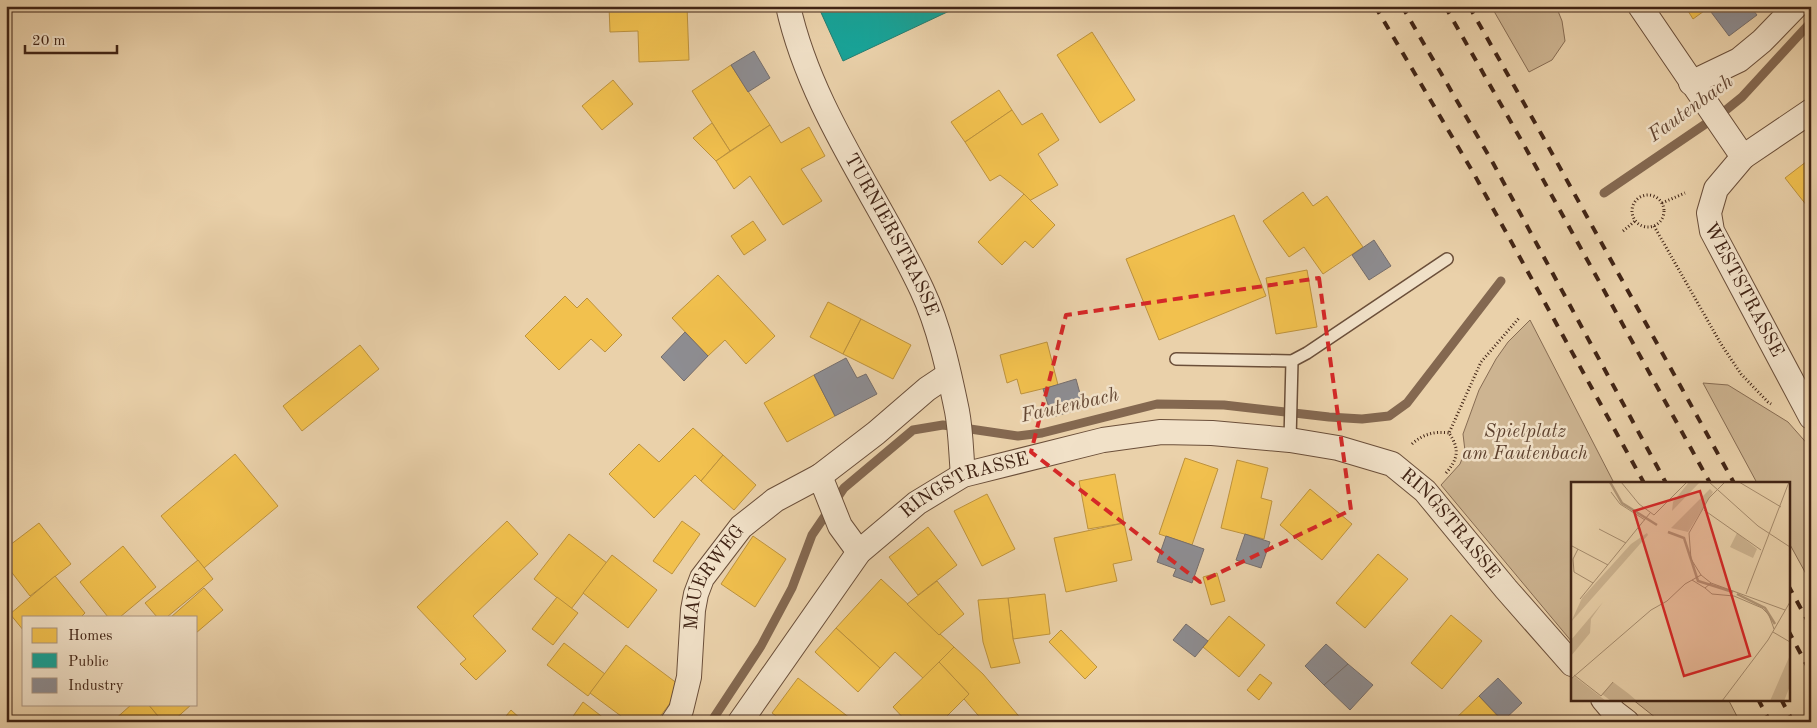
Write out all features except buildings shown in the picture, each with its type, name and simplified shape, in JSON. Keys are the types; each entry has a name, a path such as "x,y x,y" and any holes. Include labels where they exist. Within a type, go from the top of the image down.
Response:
{"street":[{"name":"TURNIERSTRASSE","path":"788,6 804,61 820,98 923,291 939,337 957,412 962,464"},
{"path":"1640,6 1737,148"},
{"path":"1696,89 1739,60 1762,41 1796,6"},
{"name":"WESTSTRASSE","path":"1811,111 1737,148 1716,189 1710,213 1712,231 1811,417"},
{"name":"MAUERWEG","path":"673,722 681,710 689,677 693,610 702,578 741,527 775,500 824,486 876,433 927,389 948,375"},
{"name":"RINGSTRASSE","path":"740,722 859,552 962,464 1161,432 1212,433 1290,440 1338,448 1392,464 1425,491 1506,589 1571,663"},
{"path":"824,486 840,526 859,552"}],"lane":[{"path":"1176,359 1292,362 1447,259"},
{"path":"1290,440 1292,362"}],"path":[{"path":"1649,194 1659,199 1662,203 1664,208 1662,219 1654,226 1643,227 1635,220 1632,211 1635,201 1639,197 1649,194"},
{"path":"1662,203 1683,195"},
{"path":"1623,231 1635,220"},
{"path":"1654,226 1721,344 1741,374 1768,402 1776,406"},
{"path":"1450,433 1481,362 1519,318"},
{"path":"1392,464 1419,437 1440,432 1450,433"},
{"path":"1425,491 1446,473 1458,454 1450,433"}],"highlighted area":[{"path":"1319,278 1351,510 1200,582 1031,452 1066,315"}],"green space":[{"path":"1491,6 1556,6 1562,21 1565,41 1552,60 1529,72"},
{"name":"Spielplatz am Fautenbach","path":"1530,320 1613,482 1571,482 1571,641 1441,485 1460,464 1465,451 1463,434 1479,390 1508,342"},
{"path":"1703,383 1728,385 1788,422 1811,448 1811,583 1790,545 1790,482 1756,482"},
{"path":"1633,700 1729,700 1740,722 1661,722"}],"waterway":[{"name":"Fautenbach","path":"1604,193 1726,110 1742,97 1811,22"},
{"name":"Fautenbach","path":"711,722 761,646 792,588 812,535 844,488 913,430 943,425 1018,436 1042,433 1157,404 1224,405 1362,419 1389,416 1407,403 1501,281"}],"railway":[{"path":"1375,6 1474,174 1643,482"},
{"path":"1402,6 1493,163 1665,482"},
{"path":"1445,6 1524,145 1709,482"},
{"path":"1469,6 1733,482"},
{"path":"1790,589 1811,627"},
{"path":"1790,634 1811,673"},
{"path":"1759,700 1770,722"},
{"path":"1782,700 1793,722"}]}
